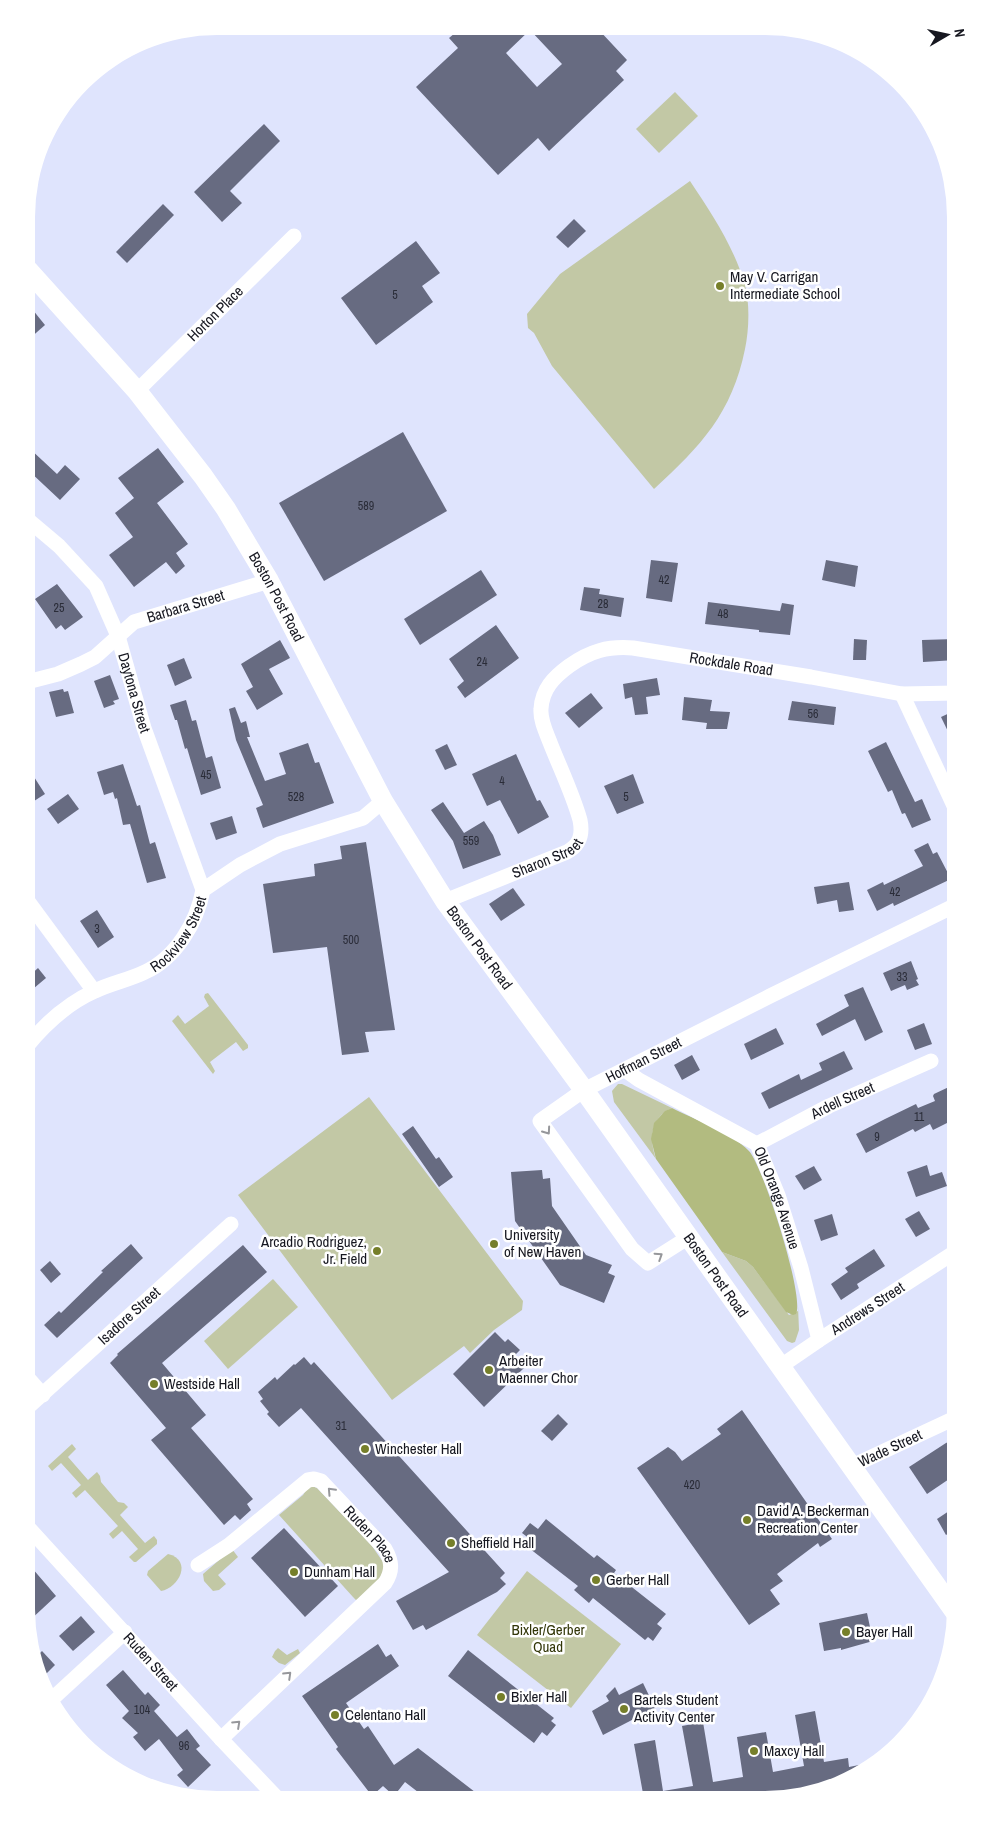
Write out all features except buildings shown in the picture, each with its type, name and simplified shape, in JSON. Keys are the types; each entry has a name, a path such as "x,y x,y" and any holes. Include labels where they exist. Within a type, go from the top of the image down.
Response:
{"main road":[{"name":"Boston Post Road","path":"35,285 136,391 208,482 269,582 382,801 445,901 584,1090 947,1601"}],"street":[{"name":"Horton Place","path":"136,391 294,236"},
{"name":"Daytona Street","path":"35,525 59,546 96,586 118,636 144,728 203,890"},
{"name":"Barbara Street","path":"35,680 58,674 95,657 134,622 269,582"},
{"name":"Rockdale Road","path":"541,716 542,699 554,678 584,656 608,648 633,648 902,694 947,692"},
{"path":"902,694 947,791"},
{"name":"Sharon Street","path":"445,901 567,852 578,843 581,832 580,820 541,716"},
{"name":"Rockview Street","path":"35,1038 58,1015 94,991 146,972 169,956 195,916 203,890 240,865 280,844 363,818 382,801"},
{"name":"Hoffman Street","path":"689,1237 648,1263 632,1249 540,1121 584,1090 776,993 947,910"},
{"path":"35,911 94,991"},
{"name":"Ardell Street","path":"757,1144 829,1106 931,1061"},
{"name":"Old Orange Avenue","path":"625,1070 639,1080 757,1144 778,1195 801,1268 819,1340"},
{"name":"Isadore Street","path":"35,1401 231,1224"},
{"name":"Andrews Street","path":"781,1366 947,1257"},
{"path":"35,1386 43,1394"},
{"name":"Wade Street","path":"852,1466 947,1422"},
{"name":"Ruden Place","path":"198,1565 229,1545 308,1480 314,1479 321,1481 385,1548 392,1566 390,1575 385,1583 220,1739"},
{"name":"Ruden Street","path":"35,1535 220,1739 270,1791"},
{"path":"57,1695 125,1632"}],"green space":[{"path":"675,92 698,116 659,153 636,129"},
{"path":"690,181 722,231 735,257 748,300 747,334 739,372 723,410 700,443 654,489 552,366 534,333 528,328 527,314 560,274"},
{"path":"208,993 248,1045 248,1048 243,1051 236,1042 210,1062 215,1071 213,1074 172,1021 178,1015 185,1024 209,1006 204,997"},
{"path":"618,1084 622,1084 672,1108 659,1117 653,1129 652,1144 656,1159 614,1102 612,1091"},
{"name":"Arcadio Rodriguez, Jr. Field","path":"369,1097 523,1301 522,1310 494,1330 470,1353 464,1346 392,1400 238,1195"},
{"path":"672,1108 733,1138 749,1151 764,1180 789,1259 797,1303 796,1314 793,1315 786,1312 753,1267 746,1261 722,1252 656,1159 651,1139 654,1123 665,1111"},
{"path":"722,1252 746,1261 753,1267 789,1315 798,1311 798,1306 799,1330 795,1342 787,1341"},
{"path":"273,1279 298,1307 228,1369 204,1341"},
{"path":"72,1444 76,1449 68,1457 88,1480 97,1472 101,1482 118,1502 124,1503 128,1507 120,1515 145,1543 154,1536 157,1540 157,1544 136,1562 129,1557 138,1549 122,1531 113,1539 109,1534 118,1526 85,1490 76,1498 72,1493 81,1485 61,1463 52,1471 48,1466"},
{"path":"308,1487 317,1488 372,1546 383,1562 384,1568 381,1577 359,1599 356,1600 353,1597 279,1515 303,1495"},
{"path":"232,1549 238,1557 218,1575 226,1584 219,1590 213,1591 204,1581 203,1574"},
{"path":"168,1554 176,1557 180,1562 181,1574 173,1585 161,1591 147,1575 148,1571"},
{"name":"Bixler/Gerber Quad","path":"527,1571 621,1644 571,1708 477,1635"},
{"path":"278,1648 287,1655 298,1649 300,1653 285,1665 272,1657"}],"place":[{"name":"May V. Carrigan Intermediate School","path":"720,286"},
{"name":"University of New Haven","path":"494,1244"},
{"name":"Arcadio Rodriguez, Jr. Field","path":"377,1251"},
{"name":"Arbeiter Maenner Chor","path":"489,1370"},
{"name":"Westside Hall","path":"154,1384"},
{"name":"Winchester Hall","path":"365,1449"},
{"name":"David A. Beckerman Recreation Center","path":"747,1520"},
{"name":"Sheffield Hall","path":"451,1543"},
{"name":"Dunham Hall","path":"294,1572"},
{"name":"Gerber Hall","path":"596,1580"},
{"name":"Bayer Hall","path":"846,1632"},
{"name":"Bixler Hall","path":"501,1697"},
{"name":"Bartels Student Activity Center","path":"624,1709"},
{"name":"Celentano Hall","path":"335,1715"},
{"name":"Maxcy Hall","path":"754,1751"}]}
